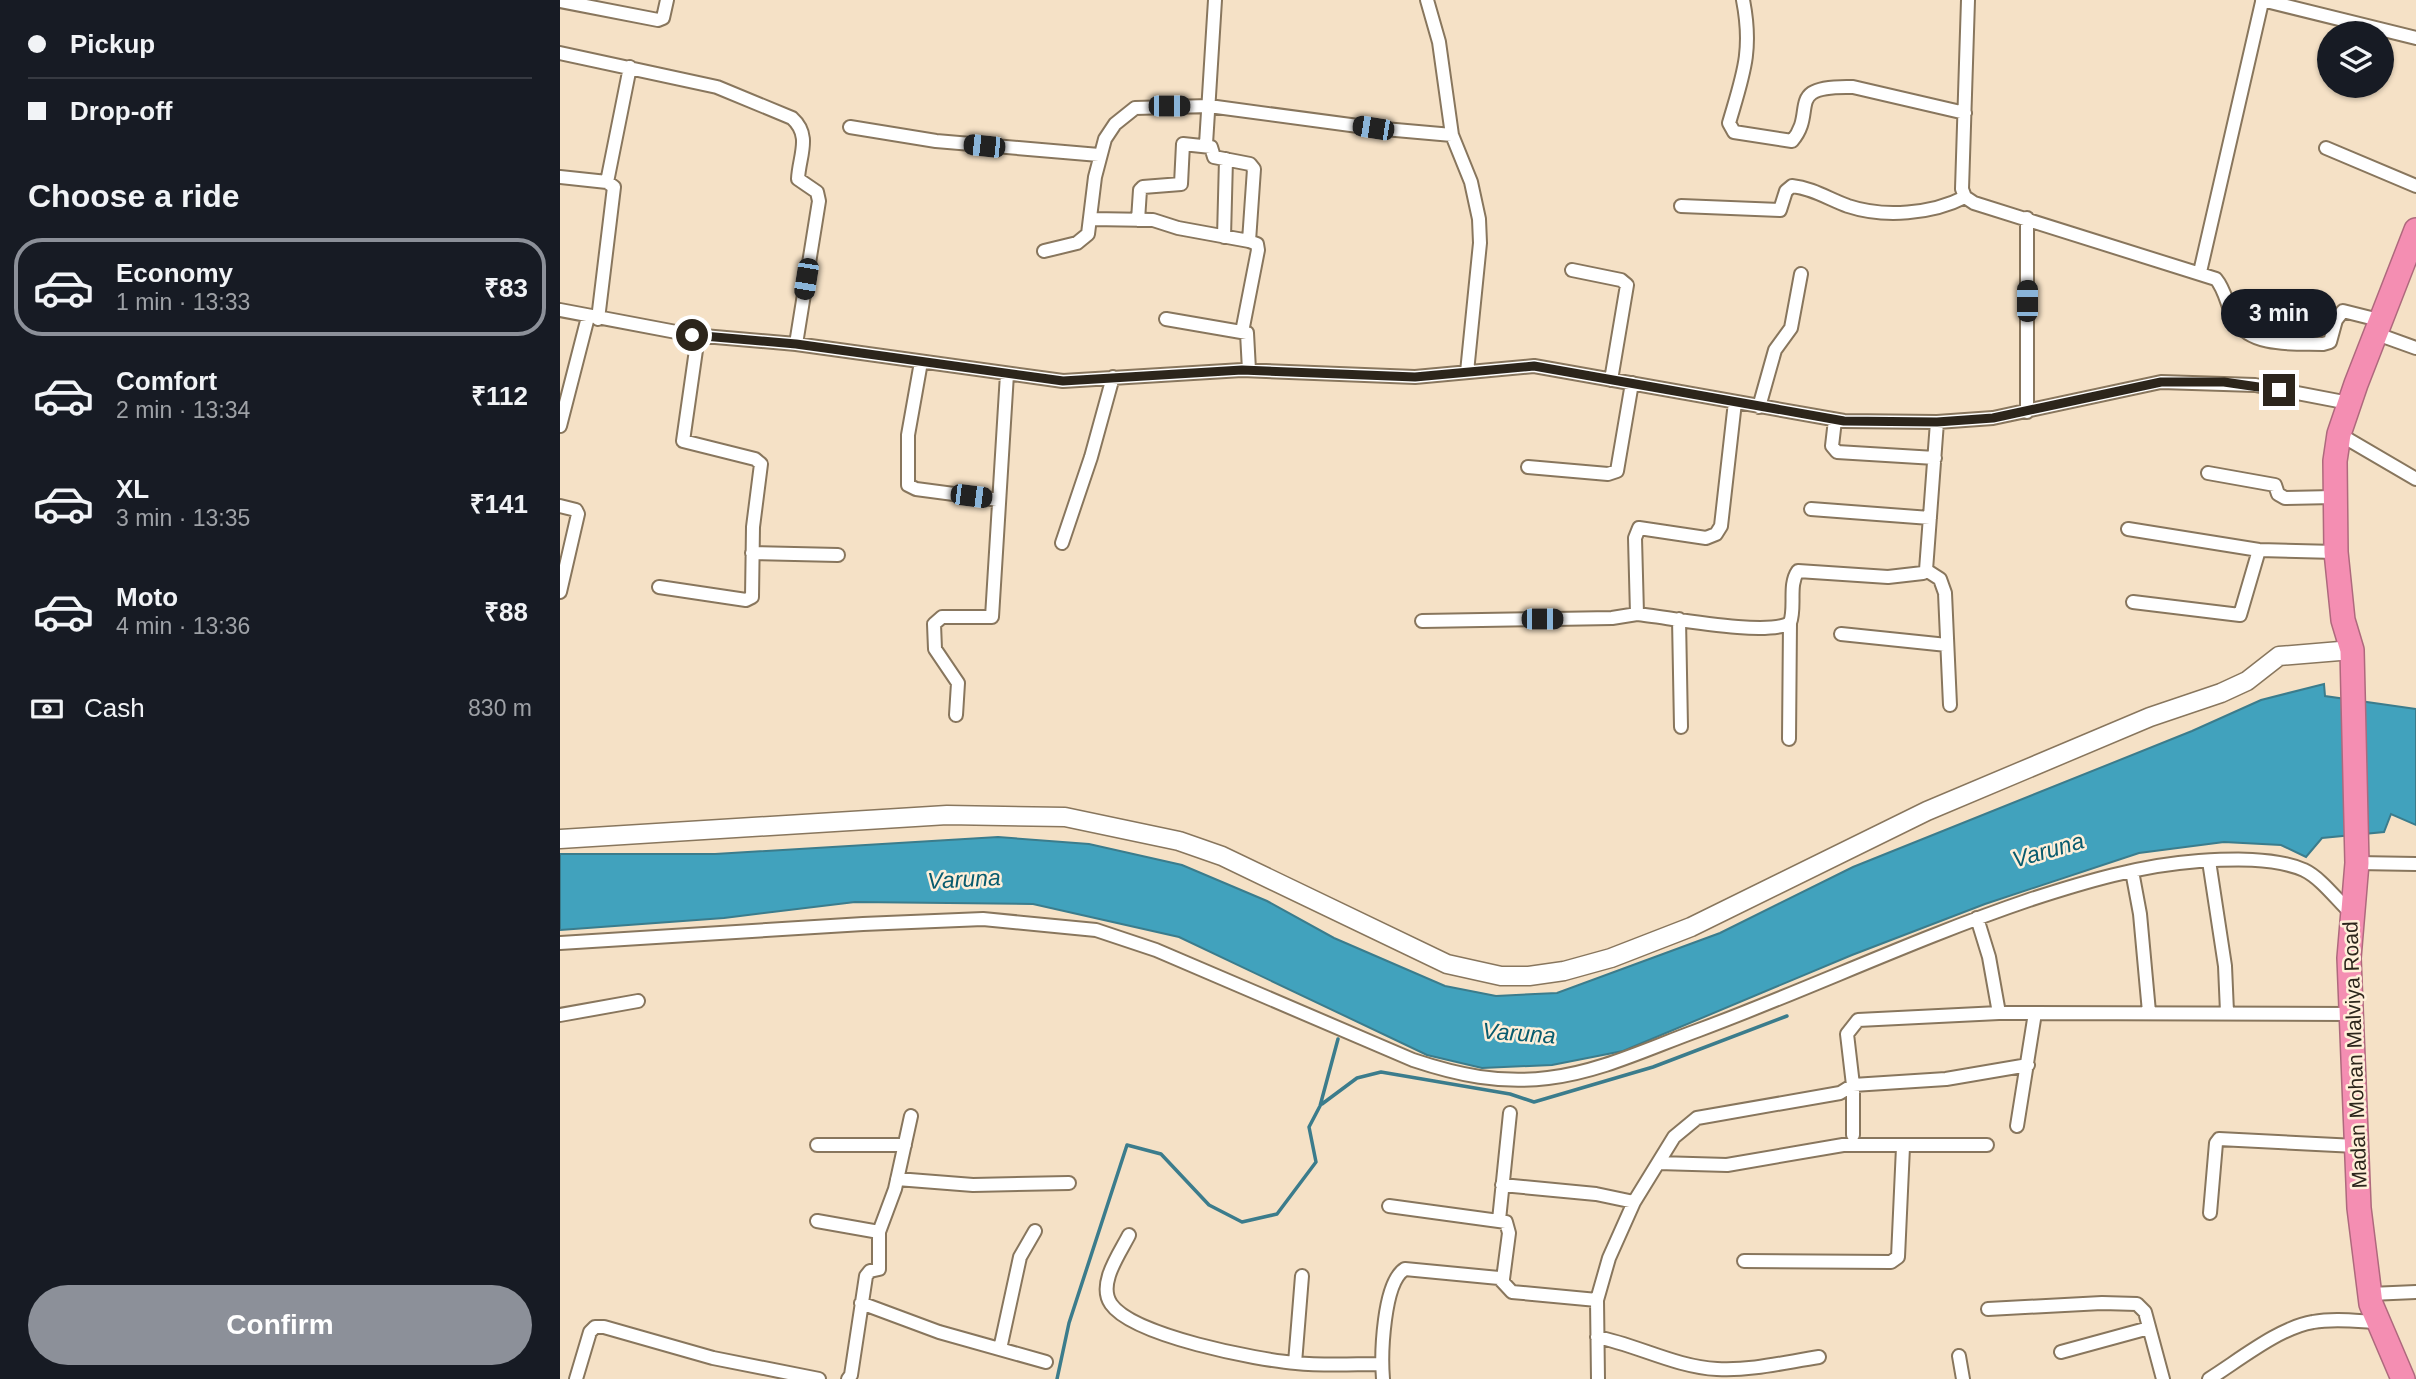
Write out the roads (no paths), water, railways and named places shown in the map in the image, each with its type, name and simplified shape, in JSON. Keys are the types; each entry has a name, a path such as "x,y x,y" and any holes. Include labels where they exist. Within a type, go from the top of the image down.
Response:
{"highway":[{"name":"Madan Mohan Malviya Road","path":"2403,1379 2378,1322 2370,1294 2356,1146 2351,1014 2351,913 2357,863 2350,691 2353,618 2346,546 2344,437 2383,332 2416,230"},
{"name":"Madan Mohan Malviya Road","path":"2351,646 2343,620 2334,497 2349,403 2416,267"}],"street":[{"path":"560,1 659,20 663,18 667,0"},
{"path":"1206,144 1215,0"},
{"path":"1427,0 1438,42 1452,135 1471,182 1479,219 1480,243 1467,372"},
{"path":"1743,0 1748,28 1748,55 1729,124 1734,132 1792,141 1798,135 1807,98 1815,91 1835,87 1853,88 1965,113"},
{"path":"1968,0 1962,189 1965,197 1974,203 2200,272 2222,286 2235,320 2244,331 2257,337 2323,344 2330,342 2336,320 2343,311 2416,348"},
{"path":"2200,272 2262,1 2416,38"},
{"path":"560,53 718,87 792,118 800,125 803,148 798,179 817,192 819,201 796,344"},
{"path":"607,182 630,67"},
{"path":"1044,251 1083,239 1088,234 1099,155 1115,124 1135,108 1209,106 1452,135"},
{"path":"850,127 936,141 1099,155"},
{"path":"1138,220 1140,190 1143,187 1181,184 1183,144 1206,144 1212,147 1214,157 1250,164 1254,169 1249,241"},
{"path":"2326,148 2416,186"},
{"path":"1224,237 1226,159"},
{"path":"560,177 612,183 614,193 593,318 560,426"},
{"path":"1681,206 1777,210 1783,207 1786,191 1792,186 1804,187 1849,206 1875,211 1929,209 1965,197"},
{"path":"2027,218 2027,412"},
{"path":"1091,219 1153,220 1257,244 1242,332"},
{"path":"1572,270 1621,280 1627,285 1611,380"},
{"path":"1759,407 1776,350 1791,328 1801,274"},
{"path":"560,310 698,335 796,344 1063,381 1249,370 1415,377 1534,366 1835,420 1937,422 2027,412 2161,382 2255,386 2349,403"},
{"path":"1166,319 1242,332 1249,336 1249,370"},
{"path":"659,587 750,599 761,464 755,459 683,441 698,335"},
{"path":"921,362 908,435 908,485 916,489 999,500"},
{"path":"956,715 958,683 934,649 934,624 942,617 992,617 1007,373"},
{"path":"1062,543 1091,457 1113,377"},
{"path":"1528,467 1608,474 1617,471 1632,383"},
{"path":"1637,614 1635,538 1639,528 1706,538 1716,534 1721,526 1735,402"},
{"path":"1835,420 1832,446 1837,452 1935,458"},
{"path":"1926,570 1937,422"},
{"path":"2344,437 2416,479"},
{"path":"2208,473 2275,485 2278,494 2285,498 2334,497"},
{"path":"560,506 576,510 578,514 560,592"},
{"path":"1811,509 1930,518"},
{"path":"2128,529 2259,550 2336,552"},
{"path":"2133,602 2240,615 2259,550"},
{"path":"752,553 838,555"},
{"path":"1789,739 1790,622 1794,577 1798,571 1888,577 1919,575 1926,570"},
{"path":"1926,570 1942,583 1950,705"},
{"path":"1422,621 1612,618 1637,614 1751,628 1782,626 1790,622"},
{"path":"1679,619 1681,727"},
{"path":"1841,635 1947,645"},
{"path":"560,839 947,815 1065,817 1179,841 1222,856 1447,964 1476,972 1529,976 1564,971 1611,958 1691,927 1927,811 2150,717 2221,693 2247,681 2279,656 2351,646"},
{"path":"2209,861 2225,966 2227,1012"},
{"path":"560,943 983,919 1096,930 1156,950 1413,1060 1455,1074 1501,1080 1586,1072 1793,995 1977,918 2073,886 2132,871 2209,861 2268,862 2307,871 2351,913"},
{"path":"2357,863 2416,864"},
{"path":"2132,871 2140,914 2149,1012"},
{"path":"1977,918 1999,1013"},
{"path":"560,1016 638,1001"},
{"path":"1853,1135 1853,1085 1847,1034 1858,1020 1999,1013 2351,1014"},
{"path":"2017,1126 2035,1013"},
{"path":"1598,1379 1597,1300 1609,1258 1634,1202 1674,1137 1697,1118 1840,1093 1853,1085 1947,1079 2028,1065"},
{"path":"1499,1220 1510,1113"},
{"path":"848,1379 851,1375 866,1276 870,1271 878,1269 879,1232 897,1178 911,1116"},
{"path":"2210,1213 2216,1143 2219,1139 2356,1146"},
{"path":"817,1146 905,1145"},
{"path":"1658,1163 1727,1165 1843,1146 1987,1145"},
{"path":"1744,1261 1891,1262 1898,1258 1903,1147"},
{"path":"897,1178 973,1185 1069,1183"},
{"path":"1503,1185 1596,1194 1634,1202"},
{"path":"1389,1206 1506,1222 1510,1233 1503,1279 1512,1293 1597,1300"},
{"path":"817,1221 879,1232"},
{"path":"1000,1349 1020,1257 1035,1231"},
{"path":"1129,1235 1108,1281 1111,1304 1142,1327 1186,1341 1295,1363 1382,1364"},
{"path":"1383,1379 1381,1350 1394,1280 1400,1272 1410,1268 1503,1279"},
{"path":"1295,1363 1302,1276"},
{"path":"2370,1294 2416,1292"},
{"path":"862,1303 939,1332 1046,1362"},
{"path":"1988,1309 2137,1304 2145,1312 2163,1379"},
{"path":"2209,1379 2288,1331 2310,1322 2378,1322"},
{"path":"576,1379 590,1332 595,1327 604,1327 713,1358 820,1379"},
{"path":"2062,1352 2150,1328"},
{"path":"1598,1337 1637,1346 1693,1366 1718,1369 1819,1357"},
{"path":"1958,1356 1963,1379"}],"water":[{"name":"Varuna","path":"2324,684 2325,696 2416,709 2416,825 2391,814 2384,832 2322,838 2306,857 2281,845 2224,842 2139,853 1985,904 1852,955 1623,1051 1552,1065 1482,1068 1427,1055 1179,937 1033,904 855,902 724,918 560,930 560,854 715,854 998,837 1089,844 1182,865 1267,901 1334,938 1445,986 1496,996 1557,993 1720,933 1853,867 2192,731 2261,700"}],"waterway":[{"path":"1322,1104 1357,1078 1381,1072 1510,1094 1534,1102 1653,1067 1787,1016"},
{"path":"1057,1379 1069,1323 1127,1145 1161,1154 1209,1205 1242,1222 1277,1214 1316,1162 1309,1127 1320,1106 1338,1039"}]}
